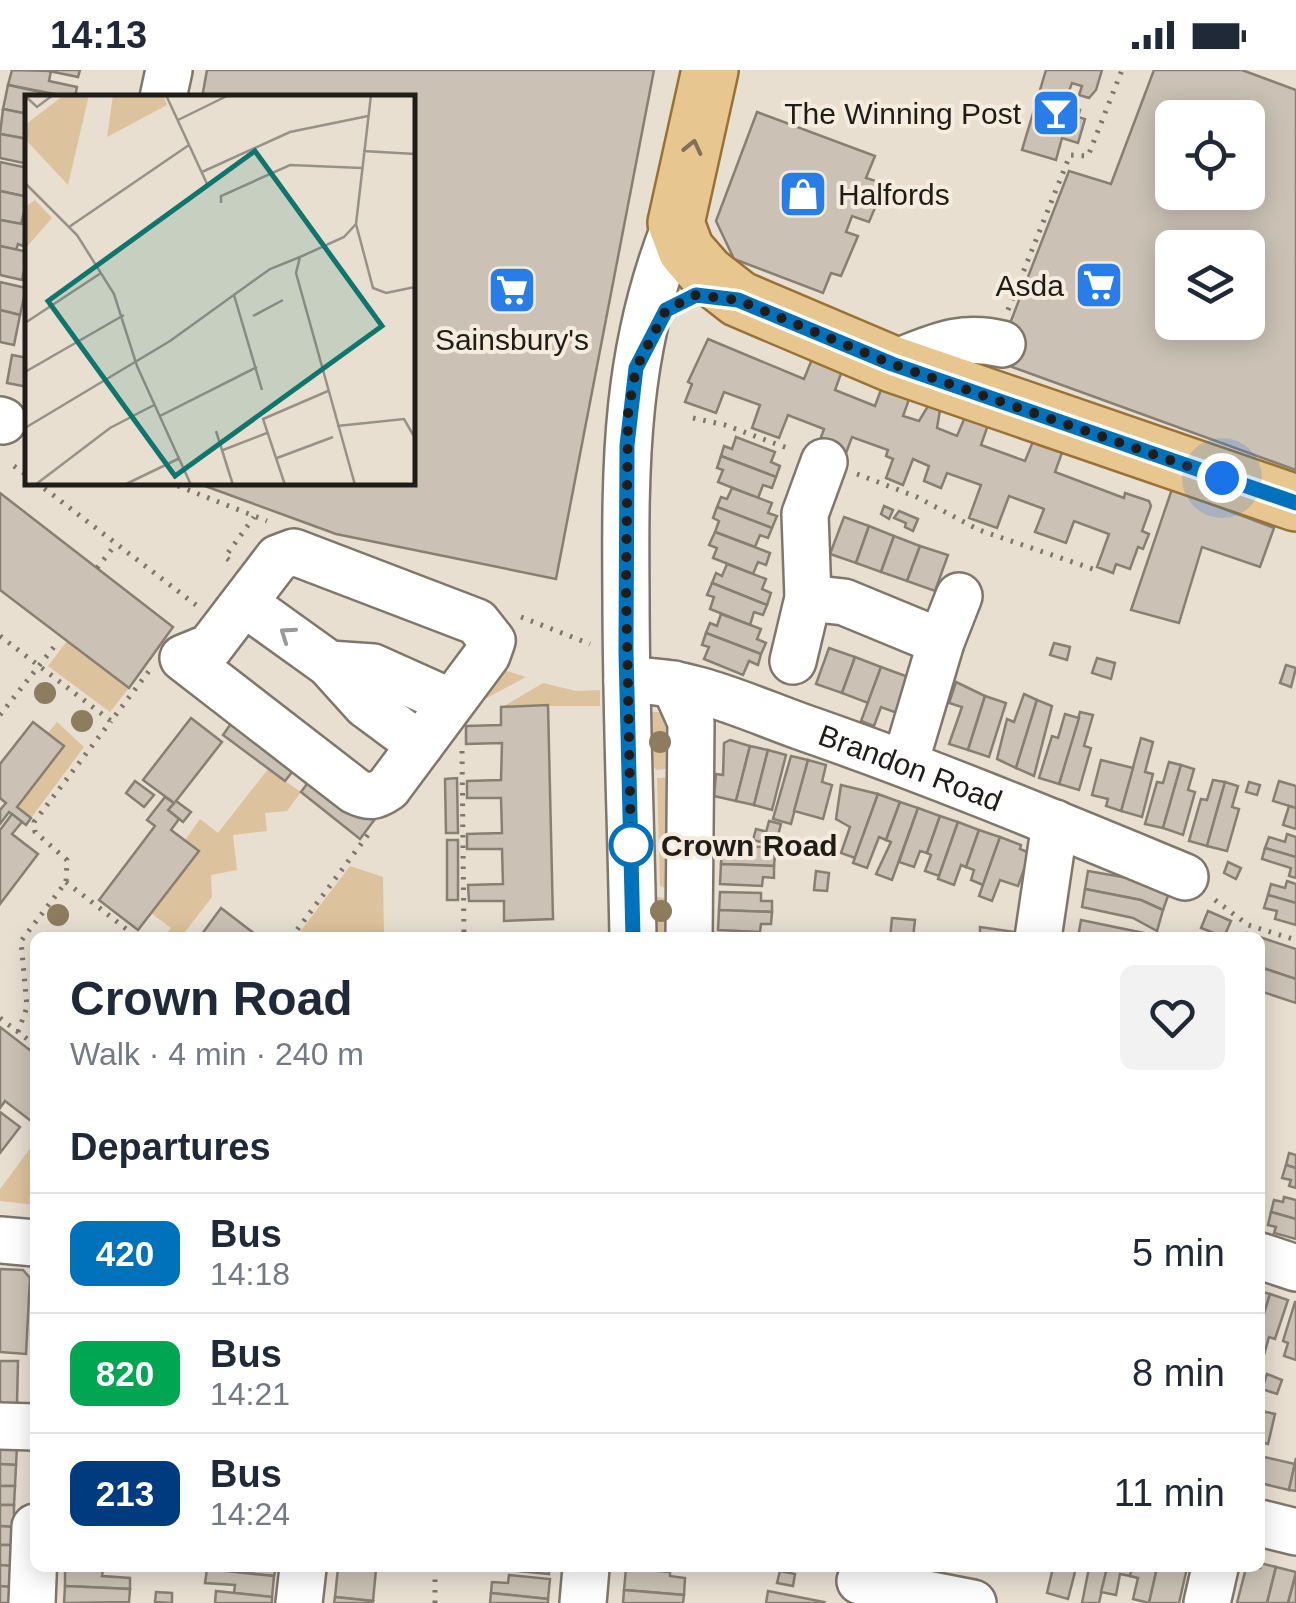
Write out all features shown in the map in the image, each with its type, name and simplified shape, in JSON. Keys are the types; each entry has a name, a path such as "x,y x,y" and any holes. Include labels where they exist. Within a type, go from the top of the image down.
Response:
{"main road":[{"path":"710,70 676,224 686,250 738,300 892,364 1296,503"}],"street":[{"path":"164,95 169,70"},
{"path":"633,932 625,476 628,414 657,271 676,224"},
{"path":"636,368 666,310 696,295 738,300"},
{"path":"892,364 958,340 980,338 1004,329"},
{"path":"793,661 808,598 805,514 824,462"},
{"path":"294,552 476,622 492,641 488,655 420,745 383,805 355,790 183,658 210,647 244,604 278,558 294,552"},
{"path":"905,763 959,596"},
{"path":"808,598 844,602 941,642"},
{"path":"244,604 329,664 366,705 420,745"},
{"path":"329,664 373,667 451,702"},
{"name":"Brandon Road","path":"627,681 674,684 905,763 1186,877"},
{"path":"674,684 691,722 689,932"},
{"path":"1039,932 1055,823"},
{"path":"0,1240 30,1242"},
{"path":"1265,1258 1296,1268"},
{"path":"0,1426 30,1427"},
{"path":"1265,1524 1296,1532"},
{"path":"32,1603 33,1572"},
{"path":"299,1603 303,1572"},
{"path":"583,1603 586,1572"},
{"path":"1207,1603 1214,1572"},
{"path":"859,1584 973,1603"}],"path":[{"path":"1004,329 1070,155 1088,156 1122,70"},
{"path":"694,418 725,424 918,497 980,530 1093,569"},
{"path":"14,466 25,474"},
{"path":"40,485 189,600"},
{"path":"97,568 116,544"},
{"path":"0,636 40,666"},
{"path":"2,710 57,644"},
{"path":"451,702 462,729 464,932"},
{"path":"18,1032 27,1007 21,941 66,882 67,860 35,832 34,822 111,720"},
{"path":"295,932 383,805"},
{"path":"1186,877 1248,925 1296,940"},
{"path":"66,882 130,932"},
{"path":"0,1018 30,1042"},
{"path":"435,1572 435,1603"}],"shaded area":[{"path":"67,641 129,688 110,712 48,666"},
{"path":"507,671 526,677 472,706 491,679"},
{"path":"543,683 576,691 600,690 600,706 504,706"},
{"path":"649,712 668,712 674,768 657,770 648,763"},
{"path":"57,722 84,747 31,818 17,807 64,746 48,733"},
{"path":"268,769 301,792 287,811 265,813 267,831 233,835 237,870 211,875 212,897 185,932 168,932 171,928 151,913 198,852 185,840 200,819 218,833"},
{"path":"672,777 670,889 660,886 657,778"},
{"path":"350,866 383,877 384,932 300,932"},
{"path":"653,896 670,899 668,932 653,932"},
{"path":"30,1149 30,1204 0,1201 0,1189"}],"building":[{"path":"12,70 51,71 49,81 77,87 76,95 60,95 8,85"},
{"path":"44,70 80,70 78,77"},
{"name":"Sainsbury's","path":"207,70 654,70 556,579 336,534 202,485 415,485 415,95 203,95"},
{"name":"The Winning Post","path":"1046,70 1102,70 1089,98 1079,95 1082,86 1072,83 1068,107 1080,110 1078,117 1085,119 1078,143 1062,138 1056,160 1022,150"},
{"name":"Asda","path":"1154,70 1242,70 1296,90 1296,470 1012,367 1002,344 1069,171 1111,184"},
{"path":"8,85 54,95 25,95 25,113 3,109"},
{"path":"3,109 25,113 25,138 0,134"},
{"name":"Halfords","path":"757,112 875,156 866,178 885,184 869,222 852,216 846,232 858,236 841,276 831,273 823,293 734,259 716,221"},
{"path":"0,134 25,138 25,163 0,158"},
{"path":"0,162 25,167 25,196 0,191"},
{"path":"0,191 25,196 21,224 0,220"},
{"path":"0,220 25,224 23,246 18,244 16,250 0,246"},
{"path":"0,246 25,251 22,280 0,275"},
{"path":"0,282 25,288 20,315 0,310"},
{"path":"0,310 20,315 14,345 0,342"},
{"path":"708,339 804,379 812,359 842,371 835,390 875,406 883,384 911,394 903,416 919,421 928,406 940,410 937,428 957,436 965,417 988,425 981,445 1025,461 1034,439 1063,450 1055,472 1124,498 1125,493 1149,501 1151,506 1142,531 1149,534 1143,549 1138,547 1130,569 1116,564 1113,573 1097,567 1109,534 1074,521 1066,543 1035,532 1044,509 1009,496 997,528 969,518 981,485 947,473 941,488 924,481 929,466 913,459 903,485 886,478 893,459 886,456 888,450 852,437 843,461 816,451 824,429 788,415 779,438 752,428 760,405 724,392 716,413 685,402 692,384 688,382"},
{"path":"12,355 25,357 25,386 7,383"},
{"path":"736,437 775,452 771,462 780,466 776,477 721,456 724,446 732,449"},
{"path":"721,456 776,477 772,488 763,485 758,498 718,482 723,470 717,468"},
{"path":"732,488 772,503 768,513 777,516 772,528 717,507 721,497 727,499"},
{"path":"1172,489 1274,528 1260,567 1202,547 1179,623 1131,610"},
{"path":"0,493 173,627 129,688 0,590"},
{"path":"884,506 893,510 889,519 881,514"},
{"path":"717,507 772,528 768,538 760,535 755,547 715,532 719,521 713,518"},
{"path":"899,511 918,519 913,531 894,518"},
{"path":"844,517 869,526 856,563 830,554"},
{"path":"869,526 894,536 881,572 856,563"},
{"path":"715,532 770,553 766,565 758,562 753,574 713,558 717,548 709,545"},
{"path":"894,536 920,546 907,581 881,572"},
{"path":"920,546 948,555 935,591 907,581"},
{"path":"727,564 766,579 762,589 771,593 767,605 712,583 716,573 722,576"},
{"path":"712,583 767,605 763,615 754,612 750,625 710,609 714,597 707,595"},
{"path":"721,614 761,629 757,639 766,643 761,654 706,633 710,623 717,626"},
{"path":"706,633 761,654 758,665 749,661 743,675 704,659 709,647 702,645"},
{"path":"1054,643 1070,647 1067,660 1050,655"},
{"path":"829,648 855,657 842,693 816,684"},
{"path":"855,657 881,667 868,703 842,693"},
{"path":"1097,658 1115,663 1111,679 1092,673"},
{"path":"1286,665 1296,668 1291,687 1280,683"},
{"path":"881,667 911,678 897,713 881,707 874,726 861,721"},
{"path":"956,682 985,696 968,750 949,744 962,707 949,703"},
{"path":"1024,694 1037,700 1016,768 997,759 1007,719 1014,722"},
{"path":"985,696 1006,703 989,757 968,750"},
{"path":"1037,700 1052,706 1034,776 1016,768"},
{"path":"548,705 553,919 504,921 504,901 469,901 468,885 503,884 502,849 467,849 467,834 502,833 501,798 467,798 467,781 501,780 502,743 466,744 466,726 501,725 501,707"},
{"path":"1080,712 1093,715 1084,746 1091,748 1079,790 1059,784"},
{"path":"1065,714 1079,718 1059,784 1039,778 1052,736 1058,738"},
{"path":"237,715 300,762 285,781 223,735"},
{"path":"191,718 222,742 176,801 191,812 183,822 168,810 174,803 143,780"},
{"path":"33,722 64,746 17,807 31,818 26,825 9,812 0,824 0,810 6,803 0,798 0,764"},
{"path":"1141,738 1153,742 1145,772 1153,774 1142,817 1121,811"},
{"path":"730,740 750,746 736,801 714,796 716,774 723,775 724,743"},
{"path":"750,746 768,750 754,805 736,801"},
{"path":"768,750 786,755 772,810 754,805"},
{"path":"791,756 808,760 791,824 773,819"},
{"path":"808,760 826,765 822,782 832,785 823,819 794,811"},
{"path":"1101,760 1133,768 1121,811 1106,806 1108,799 1092,795"},
{"path":"1169,762 1181,765 1163,828 1145,824 1157,782 1163,783"},
{"path":"1181,765 1194,769 1188,790 1195,792 1183,835 1163,828"},
{"path":"315,773 375,819 360,839 301,792"},
{"path":"457,778 458,833 446,833 445,779"},
{"path":"1213,780 1225,782 1207,846 1189,841 1201,799 1207,800"},
{"path":"135,781 154,795 144,807 126,793"},
{"path":"1279,781 1296,786 1296,808 1273,801"},
{"path":"1225,782 1238,786 1232,807 1239,809 1227,851 1207,846"},
{"path":"1249,782 1260,785 1257,795 1246,792"},
{"path":"841,785 878,794 855,858 841,853 850,827 836,819"},
{"path":"878,794 900,802 886,840 879,837 867,868 853,863"},
{"path":"165,797 174,803 168,810 179,819 171,830 199,851 138,930 99,900 155,826 147,820"},
{"path":"900,802 918,808 892,880 876,874 891,842 886,840"},
{"path":"1289,806 1296,808 1296,829 1283,825"},
{"path":"918,808 940,816 927,853 920,851 914,867 899,862"},
{"path":"12,814 22,822 12,834 38,854 0,904 0,830"},
{"path":"940,816 958,822 939,876 925,871"},
{"path":"769,821 781,824 776,843 764,840"},
{"path":"958,822 979,830 966,867 961,865 954,885 938,879"},
{"path":"756,829 764,831 761,842 753,840"},
{"path":"979,830 1000,837 983,885 971,880 974,870 966,867"},
{"path":"1287,834 1296,837 1296,857 1265,848 1269,837 1285,842"},
{"path":"1000,837 1030,853 1018,886 1000,880 992,901 979,896"},
{"path":"447,840 458,840 458,900 447,900"},
{"path":"722,846 764,847 763,855 775,855 774,866 721,864"},
{"path":"1265,848 1296,857 1296,878 1289,876 1291,868 1262,859"},
{"path":"1228,862 1241,868 1236,879 1224,873"},
{"path":"721,864 774,866 774,878 763,877 762,886 720,884"},
{"path":"816,871 829,873 827,891 814,890"},
{"path":"1088,871 1145,881 1169,893 1163,910 1141,900 1085,889"},
{"path":"1287,881 1296,884 1296,903 1268,895 1271,884 1285,888"},
{"path":"1085,889 1141,900 1163,910 1157,931 1133,918 1082,907"},
{"path":"720,892 761,893 761,901 772,901 772,912 719,910"},
{"path":"1268,895 1296,903 1296,925 1275,919 1277,911 1264,908"},
{"path":"221,908 252,932 203,932"},
{"path":"719,910 772,912 771,924 761,924 760,932 718,930"},
{"path":"1208,911 1231,921 1226,932 1201,928"},
{"path":"892,918 915,920 914,932 891,932"},
{"path":"1081,920 1139,932 1079,932"},
{"path":"980,927 1015,932 980,932"},
{"path":"1265,939 1296,949 1296,979 1265,969"},
{"path":"1265,969 1296,979 1296,1003 1265,993"},
{"path":"0,1027 30,1050 30,1120 5,1101 0,1108"},
{"path":"0,1112 20,1127 0,1153"},
{"path":"1289,1153 1296,1155 1296,1168 1286,1165"},
{"path":"1286,1165 1296,1168 1296,1188 1289,1186 1291,1180 1282,1178"},
{"path":"1284,1197 1296,1200 1296,1219 1271,1212 1274,1200 1283,1202"},
{"path":"1271,1212 1296,1219 1296,1239 1274,1233 1276,1227 1268,1225"},
{"path":"0,1269 23,1270 30,1278 26,1354 0,1352"},
{"path":"1270,1294 1288,1300 1275,1339 1269,1337 1265,1351 1265,1310"},
{"path":"1295,1302 1296,1360 1284,1356 1288,1343 1283,1341"},
{"path":"0,1361 18,1361 17,1404 0,1404"},
{"path":"1267,1374 1282,1380 1277,1394 1265,1390"},
{"path":"1265,1412 1275,1414 1268,1444 1265,1443"},
{"path":"0,1445 17,1446 16,1465 0,1464"},
{"path":"1265,1457 1295,1464 1289,1490 1265,1484"},
{"path":"1296,1458 1296,1491 1289,1490"},
{"path":"0,1464 16,1465 15,1486 0,1486"},
{"path":"0,1486 15,1486 14,1505 0,1505"},
{"path":"0,1505 14,1505 14,1527 0,1526"},
{"path":"0,1526 14,1527 13,1545 0,1545"},
{"path":"0,1545 13,1545 12,1566 0,1565"},
{"path":"1265,1564 1276,1567 1267,1603 1237,1603 1245,1572 1265,1572"},
{"path":"0,1565 12,1566 11,1587 0,1586"},
{"path":"1276,1567 1296,1572 1288,1603 1267,1603"},
{"path":"65,1572 103,1572 102,1576 130,1578 130,1589 65,1586"},
{"path":"207,1572 274,1576 272,1597 234,1593 235,1585 205,1583"},
{"path":"236,1572 275,1572 274,1576"},
{"path":"338,1572 376,1572 373,1601 335,1597"},
{"path":"626,1572 670,1572 670,1576 685,1578 684,1595 624,1590"},
{"path":"780,1572 795,1574 793,1586 777,1583"},
{"path":"1052,1572 1075,1572 1068,1599 1047,1593"},
{"path":"1088,1572 1106,1572 1099,1603 1082,1603"},
{"path":"1106,1572 1131,1572 1130,1576 1120,1574 1116,1595 1101,1592"},
{"path":"1131,1572 1156,1572 1149,1603 1133,1599 1138,1578 1130,1576"},
{"path":"1156,1572 1186,1572 1179,1603 1149,1603"},
{"path":"1296,1574 1296,1603 1288,1603"},
{"path":"509,1575 550,1579 548,1599 491,1593 492,1582 508,1583"},
{"path":"0,1586 11,1587 10,1603 0,1603"},
{"path":"65,1586 130,1589 129,1602 64,1603"},
{"path":"624,1590 684,1595 683,1603 623,1603"},
{"path":"216,1591 272,1597 272,1603 215,1603"},
{"path":"768,1591 824,1602 766,1603"},
{"path":"156,1592 172,1593 172,1603 155,1602"},
{"path":"491,1593 548,1599 548,1603 490,1603"},
{"path":"335,1597 373,1601 334,1603"}],"bus line":[{"name":"420","path":"633,932 626,652 628,414 636,368 666,310 696,295 738,300 892,364 1296,503"}],"place":[{"name":"The Winning Post","path":"1056,113"},
{"name":"Halfords","path":"803,194"},
{"name":"Asda","path":"1099,285"},
{"name":"Sainsbury's","path":"512,290"},
{"name":"Crown Road","path":"631,845"}],"route":[{"path":"631,845 625,476 628,414 636,368 666,310 696,295 738,300 892,364 1222,478"}]}
